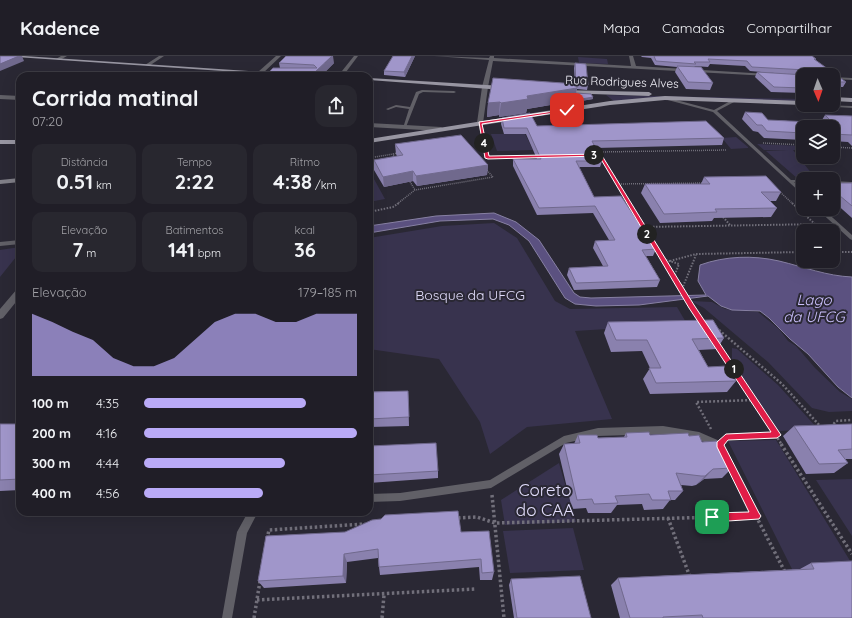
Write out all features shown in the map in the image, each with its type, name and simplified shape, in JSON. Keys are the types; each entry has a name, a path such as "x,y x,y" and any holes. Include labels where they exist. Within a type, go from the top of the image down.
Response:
{"main road":[{"path":"3,56 246,72"},
{"path":"373,79 508,88"},
{"name":"Rua Rodrigues Alves","path":"555,91 601,94 796,98"},
{"path":"601,94 610,99 610,103"},
{"name":"Rua Rodrigues Alves","path":"373,140 610,103 665,98 796,102"},
{"path":"840,99 852,100"},
{"path":"840,103 852,104"},
{"path":"0,142 16,142"},
{"path":"0,182 16,180"}],"street":[{"path":"58,59 65,56"},
{"path":"147,65 162,56"},
{"path":"261,72 279,56"},
{"path":"343,72 356,56"},
{"path":"436,56 776,75"},
{"path":"631,56 634,67"},
{"path":"480,123 485,87 492,58"},
{"path":"840,78 852,79"},
{"path":"0,97 16,98"},
{"path":"373,125 441,129"},
{"path":"0,244 16,242"},
{"path":"0,316 16,296"}],"lane":[{"path":"404,127 417,93 423,91 454,92"},
{"path":"665,98 714,110 796,187"},
{"path":"714,110 735,100"},
{"path":"388,109 396,106 411,108"},
{"path":"840,106 852,107"},
{"path":"480,123 488,158"},
{"path":"790,181 796,181"},
{"path":"840,182 852,183"},
{"path":"828,216 852,238"},
{"path":"373,498 400,497 491,484 564,440 598,432 663,430 699,436 719,445"},
{"path":"228,618 242,532 251,516"}],"path":[{"path":"591,139 616,184 703,322"},
{"path":"748,143 796,145"},
{"path":"840,147 852,148"},
{"path":"598,152 727,150"},
{"path":"373,157 400,153"},
{"path":"393,154 396,160"},
{"path":"592,155 600,155"},
{"path":"488,158 540,156"},
{"path":"373,211 393,207 416,190 493,177 485,167"},
{"path":"408,178 416,190"},
{"path":"694,183 699,189"},
{"path":"616,184 709,183"},
{"path":"643,227 815,224 775,187"},
{"path":"719,213 730,225"},
{"path":"670,261 696,254 796,252"},
{"path":"840,252 852,252"},
{"path":"682,290 696,254"},
{"path":"663,258 679,264 674,277"},
{"path":"716,328 782,384 822,428"},
{"path":"715,340 852,554"},
{"path":"754,400 696,402 788,577"},
{"path":"827,433 836,421 852,420"},
{"path":"719,445 726,437 785,435"},
{"path":"491,484 504,618"},
{"path":"454,518 477,517 495,523 756,516"},
{"path":"668,518 692,581"},
{"path":"266,546 269,530 369,524"},
{"path":"254,618 261,577"},
{"path":"257,600 475,589"},
{"path":"382,618 384,594"}],"green space":[{"path":"578,57 607,59 608,64 579,63"},
{"path":"606,95 796,99 796,102 665,98 615,102"},
{"path":"491,134 525,134 533,150 497,151"},
{"path":"736,137 748,148 731,149 722,138"},
{"path":"757,144 796,146 796,150 793,150 796,154 796,164 804,164 810,172 796,172 796,177 766,151 788,151 764,150"},
{"path":"373,177 385,199 373,201"},
{"name":"Bosque da UFCG","path":"494,223 517,238 555,301 570,309 677,307 687,324 575,331 612,419 527,427 490,454 480,422 439,359 373,350 373,237 442,226"},
{"path":"16,248 16,257 0,277 0,250"},
{"path":"691,301 712,302 725,309 758,312 779,329 788,341 796,346 815,368 840,392 852,399 852,411 829,412 812,408 768,362 704,308"},
{"path":"732,348 737,349 778,385 818,429 779,431 732,361"},
{"path":"776,440 852,564 793,571 728,441"},
{"name":"Coreto do CAA","path":"559,463 576,522 505,525 501,500"},
{"path":"852,479 852,536 816,480"},
{"path":"573,528 584,570 510,573 503,531"}],"water":[{"name":"Lago da UFCG","path":"494,213 516,222 539,240 574,293 580,297 706,295 698,281 700,265 739,257 769,259 796,265 796,268 806,268 825,273 852,277 852,398 838,387 808,354 760,311 732,310 721,306 708,296 639,305 596,306 575,304 565,298 529,241 509,225 493,219 440,221 373,232 373,225 436,216"}],"building":[{"path":"0,56 19,56 0,64"},
{"path":"286,56 332,56 315,72 269,72 273,68 317,68 314,65 279,63"},
{"path":"393,56 412,56 404,72 384,71"},
{"path":"654,56 812,56 827,68 796,68 796,69 752,67 747,61 708,59 710,62 694,62 696,64 656,61"},
{"path":"575,63 586,64 588,85 576,84"},
{"path":"677,66 701,67 713,83 688,82"},
{"path":"757,72 796,74 796,88 774,87"},
{"path":"493,78 577,84 577,88 527,96 528,99 501,103 488,103"},
{"path":"840,78 846,82 840,82"},
{"path":"576,93 591,94 593,97 576,100"},
{"path":"745,112 762,113 768,120 796,121 796,133 767,131 762,125 757,125"},
{"path":"530,113 537,126 706,121 724,138 592,141 602,161 576,161 594,197 621,196 656,249 642,250 660,280 576,283 569,268 608,266 595,241 615,240 595,206 539,208 513,159 541,159 527,128 504,128 502,118"},
{"path":"825,115 852,116 852,135 840,134 840,120 830,120"},
{"path":"461,135 488,165 416,176 413,171 383,177 374,160 403,155 395,144"},
{"path":"766,176 781,192 761,192 777,208 715,209 717,212 664,214 645,184 710,184 704,177"},
{"path":"840,183 852,183 852,206 840,196"},
{"path":"713,320 724,338 692,339 708,367 727,366 736,381 656,383 649,368 661,368 647,340 616,340 608,322"},
{"path":"408,391 409,417 373,419 373,392"},
{"path":"0,424 16,424 16,479 0,480"},
{"path":"852,424 852,449 838,450 848,463 819,464 794,426"},
{"path":"649,432 650,435 688,433 689,436 699,435 702,442 717,441 732,468 713,469 705,476 676,473 683,491 668,491 671,500 652,500 649,494 615,496 618,503 594,504 592,499 577,500 564,444 580,443 578,435 597,435 598,438 627,437 626,433"},
{"path":"436,443 438,471 373,475 373,446"},
{"path":"458,511 461,532 489,531 494,572 482,573 481,559 379,567 378,549 344,554 343,576 258,581 266,536 345,532 372,520 381,519 385,515"},
{"path":"852,561 852,618 703,618 702,615 663,618 630,618 618,578 814,569 811,563"},
{"path":"580,576 591,618 517,618 511,579"}],"route":[{"path":"567,110 480,123 488,158 600,155 616,184 692,306 777,435 726,437 719,445 756,516 712,517"}]}
